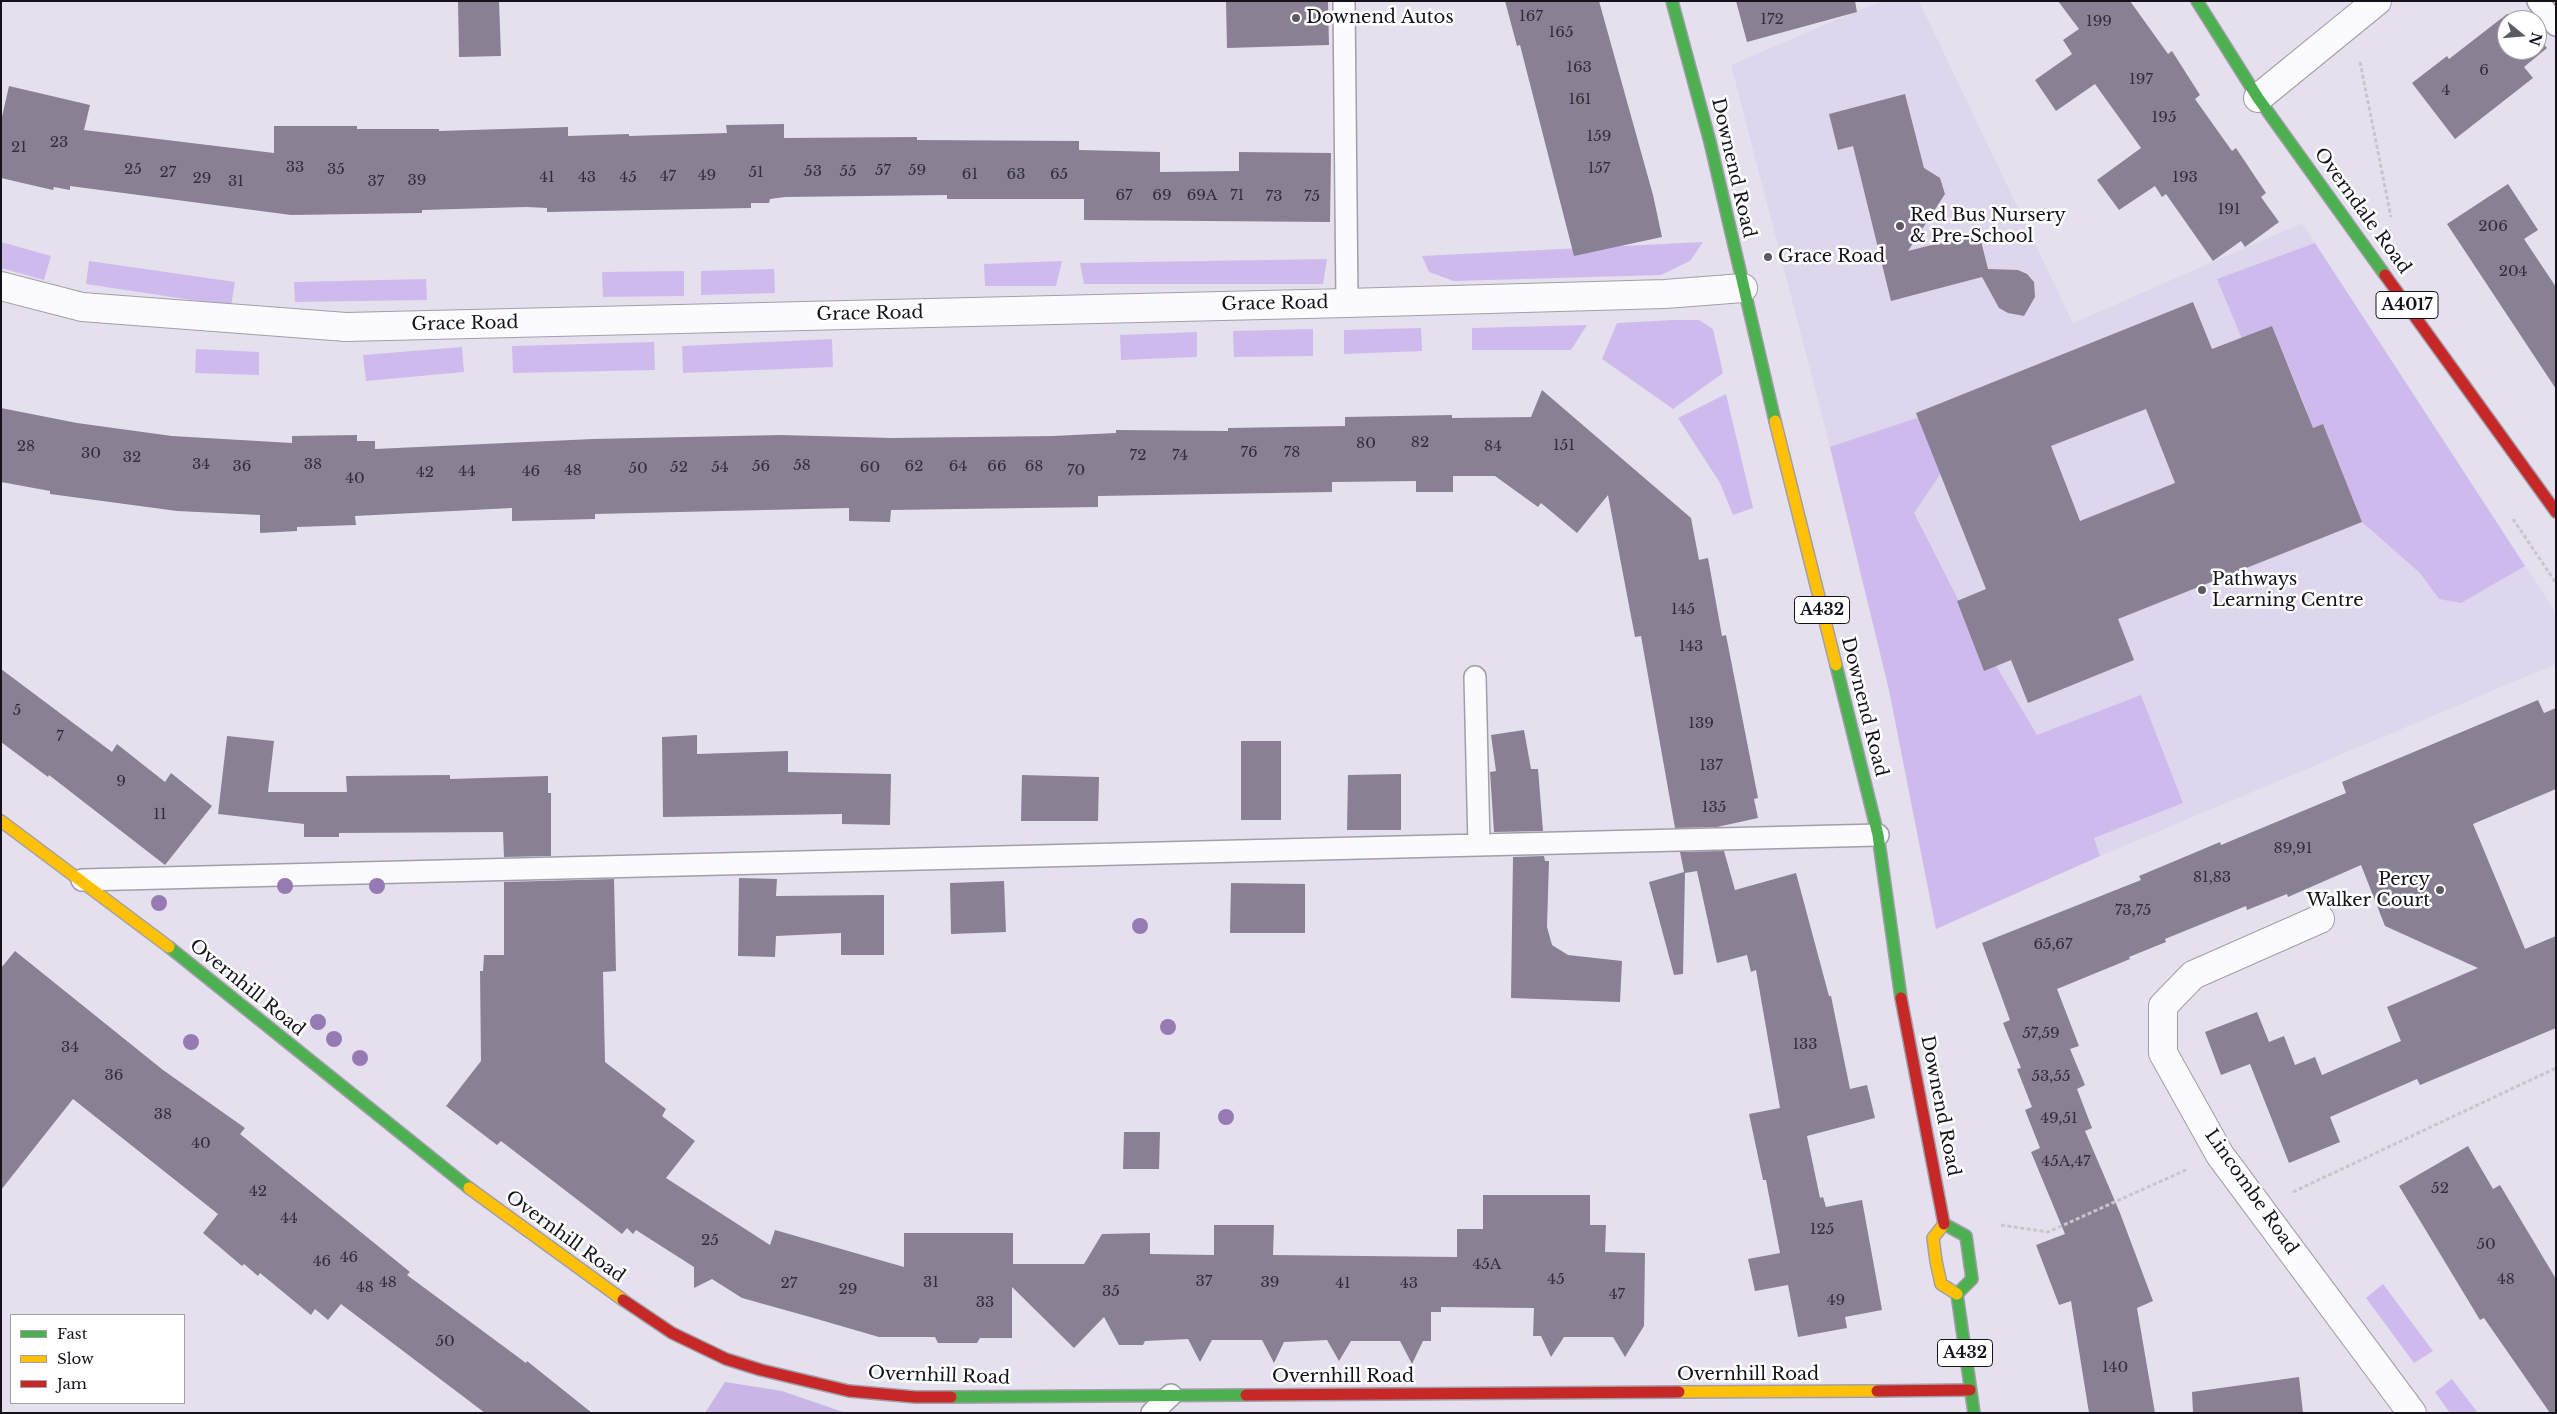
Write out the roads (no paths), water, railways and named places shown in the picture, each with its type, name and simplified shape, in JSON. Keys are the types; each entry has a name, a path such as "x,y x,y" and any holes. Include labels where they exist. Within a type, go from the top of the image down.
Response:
{"main road":[{"name":"Downend Road","path":"1672,1 1710,142 1743,288 1878,836 1894,960 1944,1224"},
{"name":"Overndale Road","path":"2197,1 2258,98 2556,512"},
{"name":"Overnhill Road","path":"1,821 82,880 438,1165 634,1309 700,1347 762,1370 813,1384 882,1394 915,1396 1970,1390"},
{"path":"1944,1224 1966,1236 1972,1279 1957,1294 1941,1284 1937,1268 1933,1238 1944,1224"},
{"name":"A432","path":"1957,1294 1974,1413"}],"street":[{"path":"2258,98 2377,1"},
{"name":"Grace Road","path":"1,286 82,307 346,327 1347,303 1665,294 1743,288"},
{"name":"Lincombe Road","path":"2320,919 2193,975 2163,1006 2163,1053 2220,1154 2412,1413"}],"lane":[{"path":"1344,1 1347,303"},
{"path":"2538,1 2556,25"},
{"path":"1475,677 1479,845"},
{"path":"82,880 1878,836"},
{"path":"1152,1413 1171,1395"}],"place":[{"name":"Downend Autos","path":"1296,18"},
{"name":"Red Bus Nursery & Pre-School","path":"1900,226"},
{"name":"Grace Road","path":"1768,257"},
{"name":"Pathways Learning Centre","path":"2202,590"},
{"name":"Percy Walker Court","path":"2440,890"}]}
